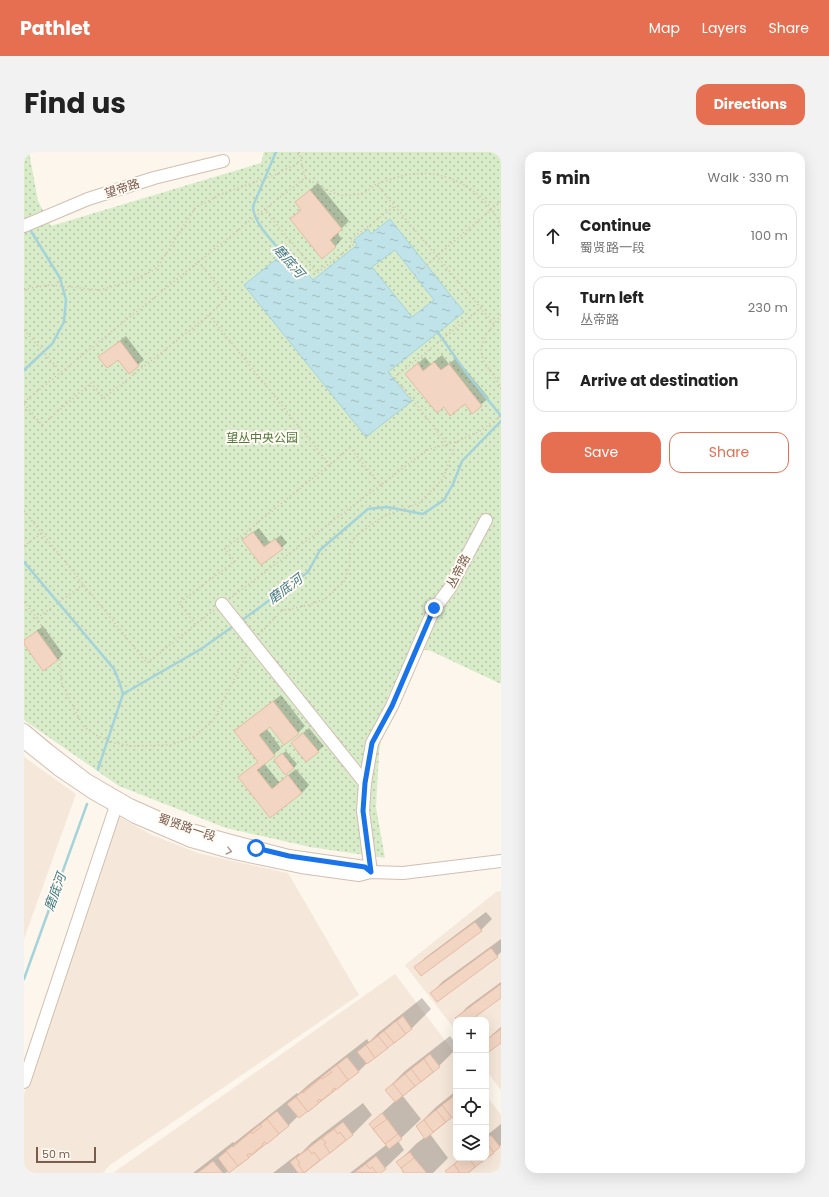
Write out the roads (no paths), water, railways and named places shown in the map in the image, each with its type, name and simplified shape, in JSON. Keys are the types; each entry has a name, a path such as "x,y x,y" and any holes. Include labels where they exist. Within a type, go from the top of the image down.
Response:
{"street":[{"name":"望帝路","path":"24,226 88,199 154,178 223,161"},
{"name":"丛帝路","path":"371,872 363,811 365,783 372,743 392,706 434,608 450,588 486,520"},
{"path":"222,604 365,783"},
{"name":"蜀贤路一段","path":"24,730 87,780 130,804 177,826 289,856 365,867 371,872"},
{"name":"蜀贤路一段","path":"24,742 59,770 93,793 135,817 191,841 230,852 301,867 359,876 371,872 403,873 501,861"},
{"path":"24,1082 116,806"}],"water":[{"path":"390,219 464,312 388,372 412,401 366,437 244,285 288,250 313,280 357,245 354,240 368,229 371,234","holes":["395,250 434,300 412,317 372,267"]}],"waterway":[{"name":"磨底河","path":"276,152 253,206 256,219 260,226 285,256"},
{"path":"24,370 52,344 64,322 66,300 60,278 29,228"},
{"name":"磨底河","path":"437,331 467,374 501,416"},
{"name":"磨底河","path":"241,621 308,572 320,550 368,509 387,507 423,514 444,500 453,484 462,461 501,421"},
{"path":"24,562 114,669 123,694"},
{"name":"磨底河","path":"98,769 123,694 201,649 235,625"},
{"name":"磨底河","path":"24,979 87,804"}],"park label":[{"name":"望丛中央公园","path":"262,437"}]}
